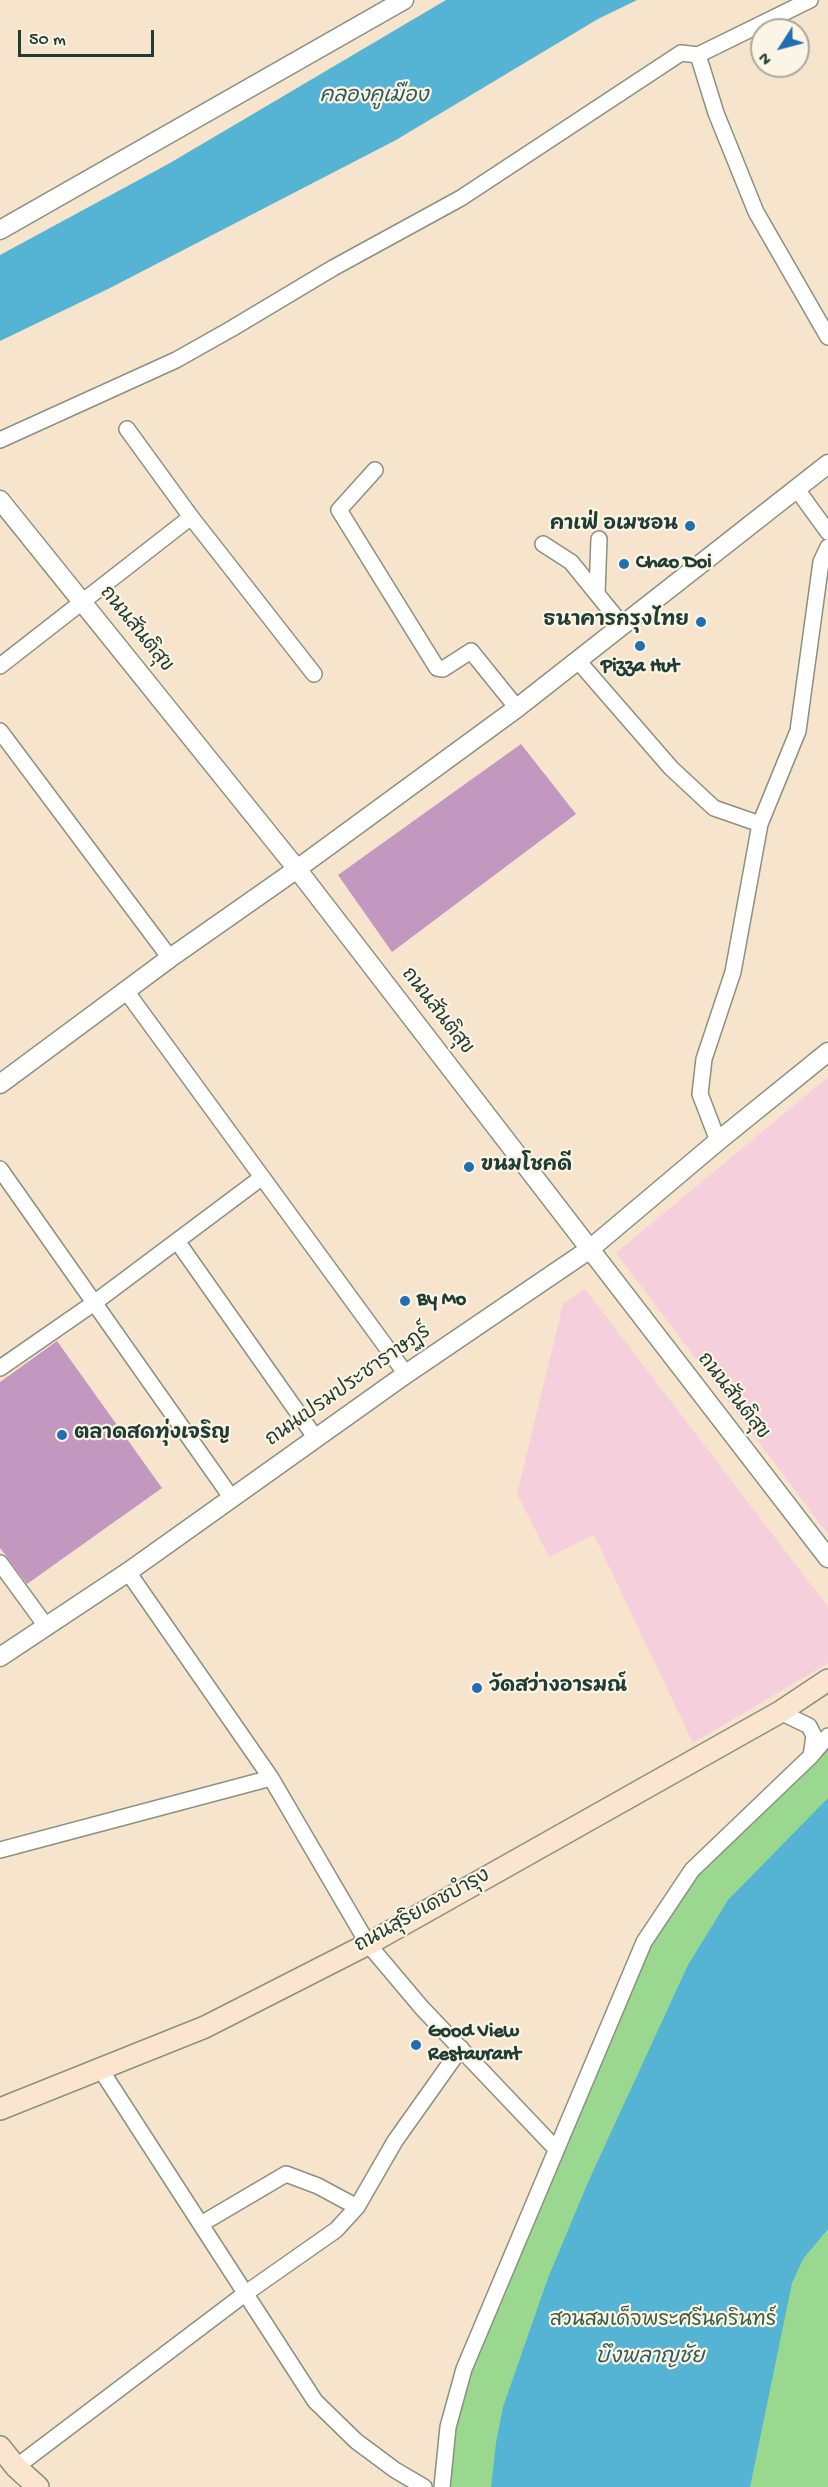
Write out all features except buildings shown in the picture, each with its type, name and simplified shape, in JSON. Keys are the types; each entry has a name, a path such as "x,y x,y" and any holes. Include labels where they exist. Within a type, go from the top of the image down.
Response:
{"main road":[{"name":"ถนนสุริยเดชบำรุง","path":"0,2109 205,2027 368,1944 780,1712 828,1680"},
{"path":"0,2447 16,2467 38,2487"}],"street":[{"path":"0,230 404,0"},
{"path":"0,440 194,349 333,268 461,198 681,53 698,55 810,0"},
{"path":"698,55 716,113 756,212 828,337"},
{"path":"127,429 191,517 314,675"},
{"path":"0,1084 579,662 796,488 828,465"},
{"path":"375,470 339,510 436,668 443,669 471,651 517,708"},
{"path":"796,488 828,532"},
{"name":"ถนนสันติสุข","path":"0,500 297,869 828,1558"},
{"path":"0,666 191,517"},
{"path":"597,594 599,539"},
{"path":"543,544 571,562 623,626"},
{"path":"718,1141 700,1094 704,1059 733,972 760,824 798,731 821,562 828,547"},
{"path":"579,662 671,768 714,808 760,824"},
{"path":"0,731 170,958"},
{"path":"126,991 406,1374"},
{"name":"ถนนเปรมประชาราษฏร์","path":"0,1657 128,1572 315,1437 590,1249 828,1052"},
{"path":"0,1169 231,1497"},
{"path":"0,1368 94,1303 261,1178"},
{"path":"177,1241 315,1437"},
{"path":"0,1563 46,1626"},
{"path":"128,1572 271,1778 368,1944 422,2008 556,2149"},
{"path":"780,1712 809,1726 814,1736 811,1756"},
{"path":"442,2487 448,2427 464,2369 644,1941 692,1870 811,1756 828,1736"},
{"path":"0,1850 271,1778"},
{"path":"16,2467 246,2293 336,2230 357,2207 396,2141 461,2048"},
{"path":"101,2070 315,2401 356,2441 424,2487"},
{"path":"201,2224 286,2174 318,2186 357,2207"}],"shaded area":[{"path":"828,1077 828,1534 616,1253"},
{"path":"585,1289 828,1607 828,1663 693,1743 594,1535 549,1557 517,1494 563,1304"}],"green space":[{"name":"บึงพลาญชัย","path":"828,1738 828,2487 442,2487 448,2427 644,1942 692,1870"}],"water":[{"name":"คลองคูเมือง","path":"446,0 637,0 598,19 396,140 108,289 0,341 0,255 170,163"},
{"name":"บึงพลาญชัย","path":"828,1798 828,2229 803,2259 792,2283 750,2487 491,2487 503,2407 548,2278 589,2180 688,1965 728,1900"}],"place":[{"name":"คาเฟ่ อเมซอน","path":"690,526"},
{"name":"Chao Doi","path":"624,564"},
{"name":"ธนาคารกรุงไทย","path":"701,622"},
{"name":"Pizza Hut","path":"640,646"},
{"name":"ขนมโชคดี","path":"469,1167"},
{"name":"By Mo","path":"405,1301"},
{"name":"ตลาดสดทุ่งเจริญ","path":"62,1435"},
{"name":"วัดสว่างอารมณ์","path":"477,1688"},
{"name":"Good View Restaurant","path":"416,2045"}],"park label":[{"name":"สวนสมเด็จพระศรีนครินทร์","path":"663,2322"}]}
